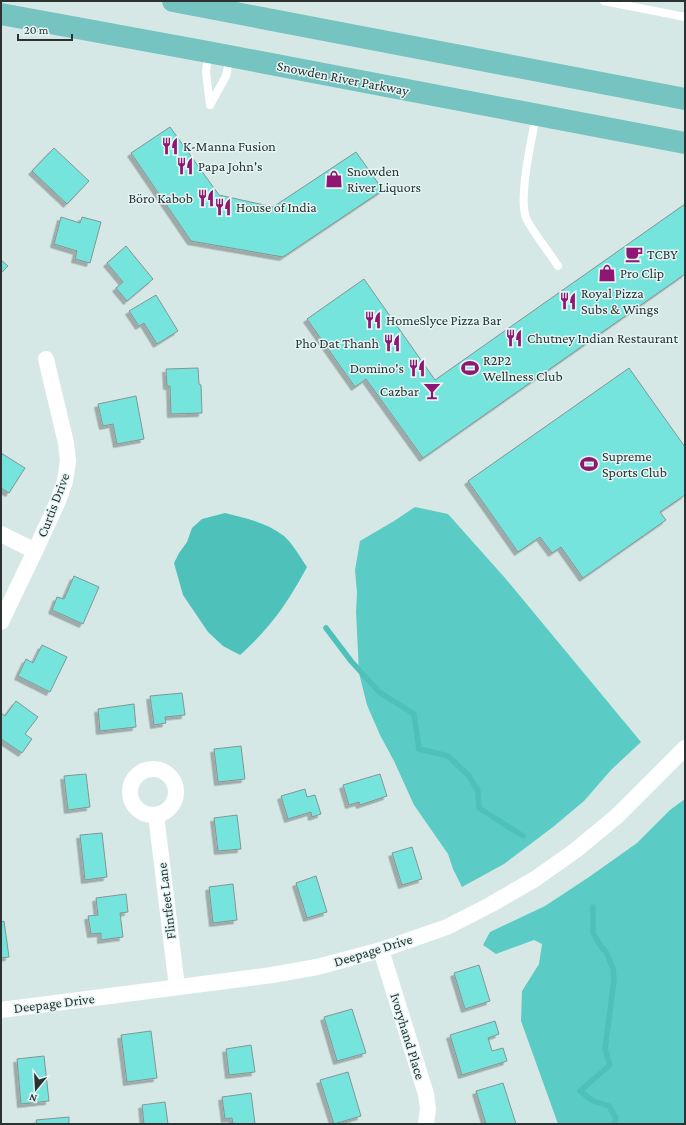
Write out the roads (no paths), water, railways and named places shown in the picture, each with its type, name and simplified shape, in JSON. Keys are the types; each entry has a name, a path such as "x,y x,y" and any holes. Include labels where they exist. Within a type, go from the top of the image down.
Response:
{"main road":[{"path":"173,1 685,99"},
{"name":"Snowden River Parkway","path":"1,14 685,143"}],"street":[{"name":"Curtis Drive","path":"1,622 35,551 65,481 68,461 66,443 46,359"},
{"path":"1,534 35,551"},
{"name":"Deepage Drive","path":"1,1010 176,987 234,981 317,967 382,950 447,927 490,905 535,879 576,850 617,816 685,748"},
{"name":"Flintfeet Lane","path":"156,815 176,987"},
{"name":"Ivoryhand Place","path":"382,950 426,1094 428,1109 426,1124"}],"lane":[{"path":"604,1 685,17"},
{"path":"208,52 206,72 210,106 226,76 230,57"},
{"path":"536,114 523,194 524,210 527,220 558,266"}],"waterway":[{"path":"326,628 351,661 379,692 414,714 419,749 448,756 469,776 478,791 479,808 523,836"},
{"path":"593,907 593,933 599,944 606,952 613,968 614,980 605,1049 610,1065 580,1091 593,1101 609,1106 616,1118 614,1124"}],"place":[{"name":"K-Manna Fusion","path":"170,146"},
{"name":"Papa John's","path":"185,166"},
{"name":"Snowden River Liquors","path":"334,179"},
{"name":"Böro Kabob","path":"206,198"},
{"name":"House of India","path":"223,207"},
{"name":"TCBY","path":"634,254"},
{"name":"Pro Clip","path":"607,273"},
{"name":"Royal Pizza Subs & Wings","path":"568,301"},
{"name":"HomeSlyce Pizza Bar","path":"373,320"},
{"name":"Chutney Indian Restaurant","path":"514,338"},
{"name":"Pho Dat Thanh","path":"392,343"},
{"name":"Domino's","path":"417,368"},
{"name":"R2P2 Wellness Club","path":"470,368"},
{"name":"Cazbar","path":"432,391"},
{"name":"Supreme Sports Club","path":"589,464"}]}
